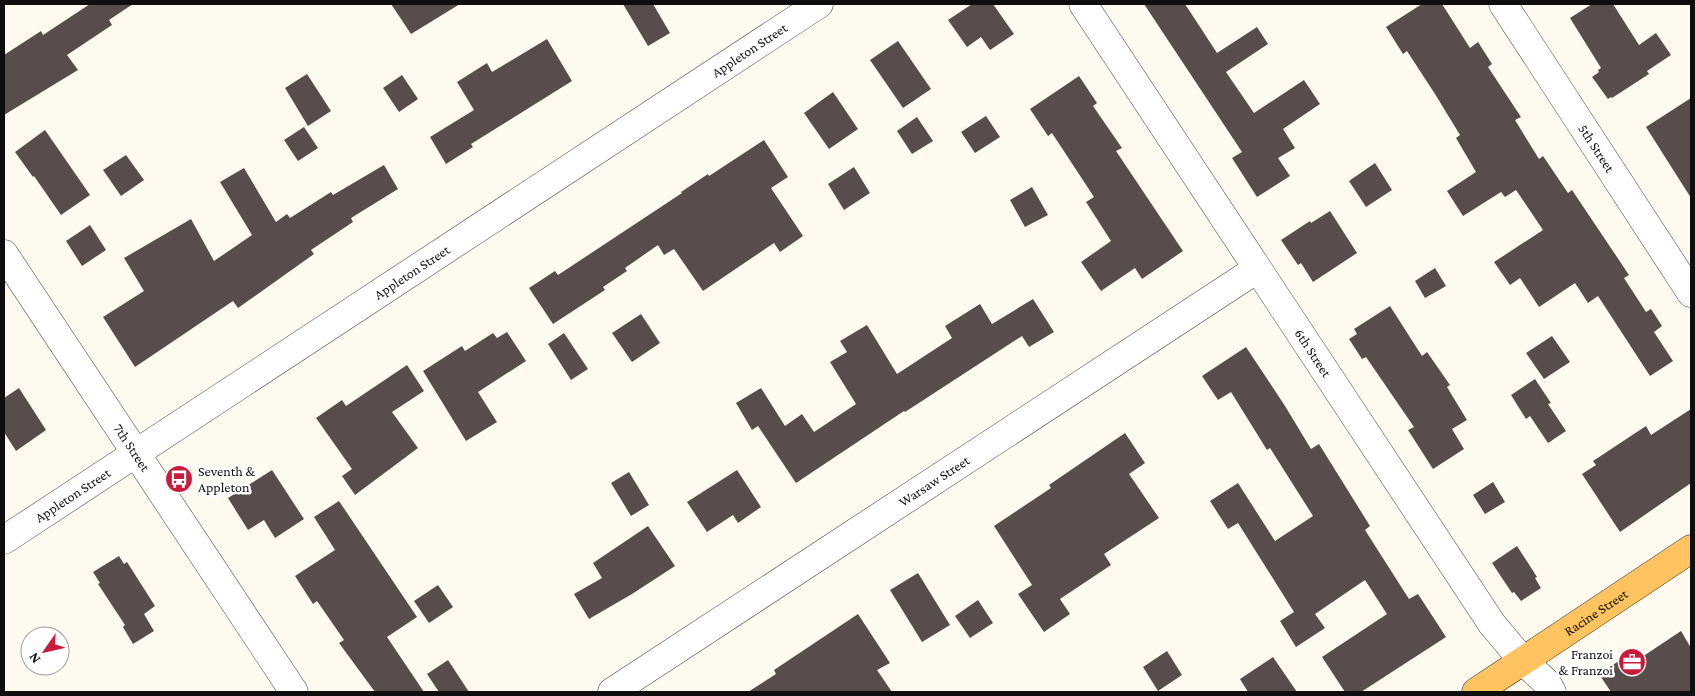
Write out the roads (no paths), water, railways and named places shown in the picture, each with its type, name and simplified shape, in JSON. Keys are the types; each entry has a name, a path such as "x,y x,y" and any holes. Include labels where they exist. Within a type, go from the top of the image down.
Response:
{"main road":[{"name":"Racine Street","path":"1476,692 1691,548"}],"street":[{"name":"Appleton Street","path":"4,540 819,4"},
{"name":"6th Street","path":"1083,4 1492,624 1523,661 1547,684 1552,692"},
{"name":"5th Street","path":"1503,4 1691,293"},
{"name":"7th Street","path":"4,254 294,692"},
{"name":"Warsaw Street","path":"612,692 1257,270"}],"place":[{"name":"Seventh & Appleton","path":"179,479"},
{"name":"Franzoi & Franzoi","path":"1632,662"}]}
